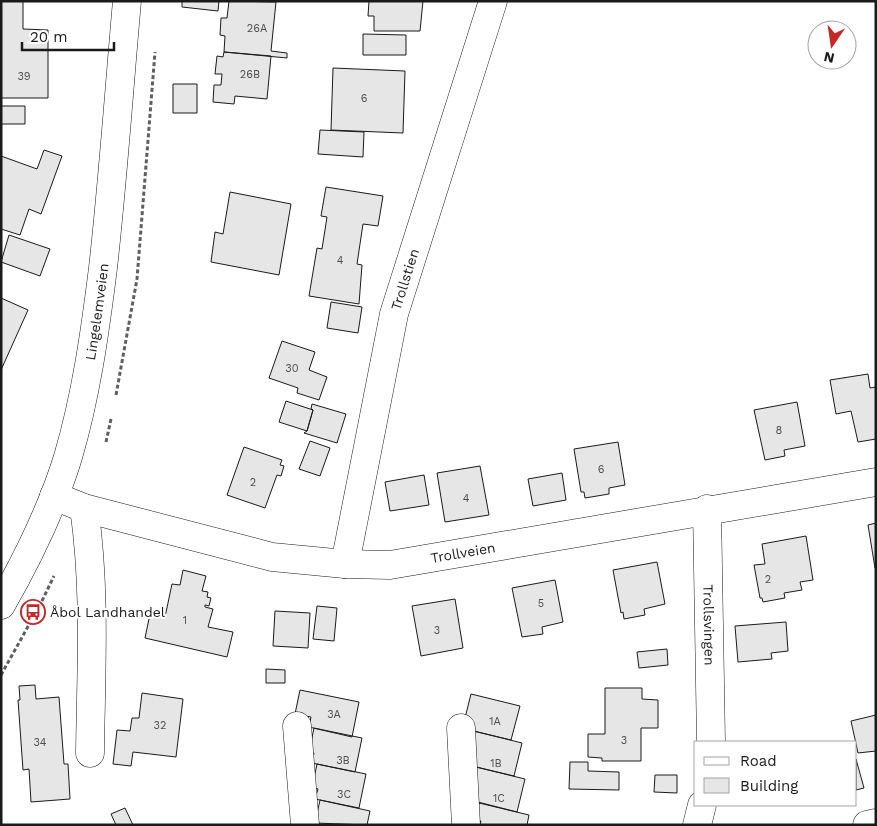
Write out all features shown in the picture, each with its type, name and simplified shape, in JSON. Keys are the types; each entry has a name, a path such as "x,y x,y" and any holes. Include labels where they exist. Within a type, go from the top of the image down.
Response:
{"street":[{"name":"Lingelemveien","path":"1,605 38,535 54,496 78,417 94,340 110,205 127,1"},
{"name":"Trollstien","path":"345,564 394,314 492,1"},
{"name":"Trollveien","path":"54,496 84,508 272,557 345,564 390,565 707,509 876,482"},
{"path":"84,508 89,542 91,595 90,753"},
{"name":"Trollsvingen","path":"707,509 711,741"},
{"path":"297,726 305,825"},
{"path":"461,728 466,825"},
{"path":"697,825 702,806"},
{"path":"867,825 876,823"}],"path":[{"path":"1,675 40,605 56,570"}],"building":[{"path":"1,1 23,1 23,29 48,30 48,98 1,98"},
{"path":"182,1 219,1 218,11 182,7"},
{"path":"229,1 276,2 271,51 287,53 287,58 224,52 225,36 220,35 221,18 227,18"},
{"path":"369,1 423,1 420,31 374,31 374,16 368,16"},
{"path":"363,34 406,35 406,55 363,55"},
{"path":"224,52 271,56 267,99 235,96 234,104 213,102 214,85 221,85 222,74 215,74 217,56 223,57"},
{"path":"333,68 405,71 403,133 331,130"},
{"path":"173,84 197,84 197,113 173,113"},
{"path":"1,106 25,106 25,124 1,124"},
{"path":"320,130 364,132 363,157 318,154"},
{"path":"44,150 62,156 41,214 29,209 20,235 1,229 1,156 37,169"},
{"path":"326,187 383,196 378,226 363,224 357,264 362,265 359,304 309,296 317,248 322,249 327,217 321,216"},
{"path":"230,192 291,204 279,275 211,262 215,232 223,234"},
{"path":"9,235 50,249 40,276 1,262"},
{"path":"1,298 28,310 1,370"},
{"path":"331,302 362,307 358,333 327,328"},
{"path":"282,341 315,352 309,370 327,377 319,400 297,393 298,388 269,378"},
{"path":"868,374 870,388 876,387 876,439 858,442 851,411 836,414 830,380"},
{"path":"286,401 313,410 307,431 279,422"},
{"path":"797,402 805,446 784,450 785,456 765,460 754,410"},
{"path":"312,404 346,414 337,443 304,433 307,431 313,410 311,409"},
{"path":"310,441 330,448 320,476 299,469"},
{"path":"618,442 625,485 609,488 609,494 585,498 584,492 581,492 574,449"},
{"path":"244,447 282,460 280,465 284,466 281,476 277,475 265,508 227,495"},
{"path":"480,466 489,515 445,522 437,473"},
{"path":"562,473 566,500 533,506 528,479"},
{"path":"424,475 429,505 390,511 385,482"},
{"path":"876,523 876,568 875,568 868,525"},
{"path":"806,536 813,580 800,582 802,590 784,593 785,598 763,602 762,598 760,598 754,565 765,564 762,544"},
{"path":"657,562 665,604 644,609 645,615 624,619 623,612 621,613 613,570"},
{"path":"183,570 206,576 202,591 208,592 207,597 211,598 209,606 205,605 205,607 213,609 208,627 233,632 227,657 145,638 150,614 165,617 172,584 180,585"},
{"path":"555,580 563,622 542,627 543,634 522,637 512,588"},
{"path":"455,599 463,648 421,656 412,606"},
{"path":"317,606 337,608 334,641 313,639"},
{"path":"275,611 310,613 308,648 273,646"},
{"path":"786,622 788,651 771,653 772,659 738,662 735,626"},
{"path":"667,649 668,665 639,668 637,652"},
{"path":"266,669 285,670 285,683 266,683"},
{"path":"35,685 36,699 59,697 64,764 68,764 70,799 31,802 29,769 23,770 18,700 20,700 19,686"},
{"path":"605,688 642,688 642,699 658,700 658,728 641,728 641,761 602,761 602,758 588,757 588,734 605,734"},
{"path":"300,690 359,702 352,737 309,727 311,717 295,714"},
{"path":"142,693 183,699 176,757 133,752 131,766 113,764 117,730 130,731 132,718 139,718"},
{"path":"471,694 520,706 511,740 469,730 472,719 465,718"},
{"path":"876,715 876,751 858,753 857,741 855,741 851,721"},
{"path":"314,728 362,738 355,772 312,763 314,753 309,752"},
{"path":"474,731 522,743 514,776 472,766"},
{"path":"570,762 588,762 588,771 619,772 619,790 569,789"},
{"path":"857,763 864,788 857,790"},
{"path":"317,764 366,774 359,808 315,799 318,789 312,787"},
{"path":"476,767 525,779 517,812 474,801"},
{"path":"655,775 677,775 677,793 654,792"},
{"path":"320,800 370,811 367,825 315,823"},
{"path":"479,803 529,815 527,825 480,825 481,821 475,820"},
{"path":"125,808 133,825 116,825 111,814"}],"place":[{"name":"Åbol Landhandel","path":"33,612"}]}
